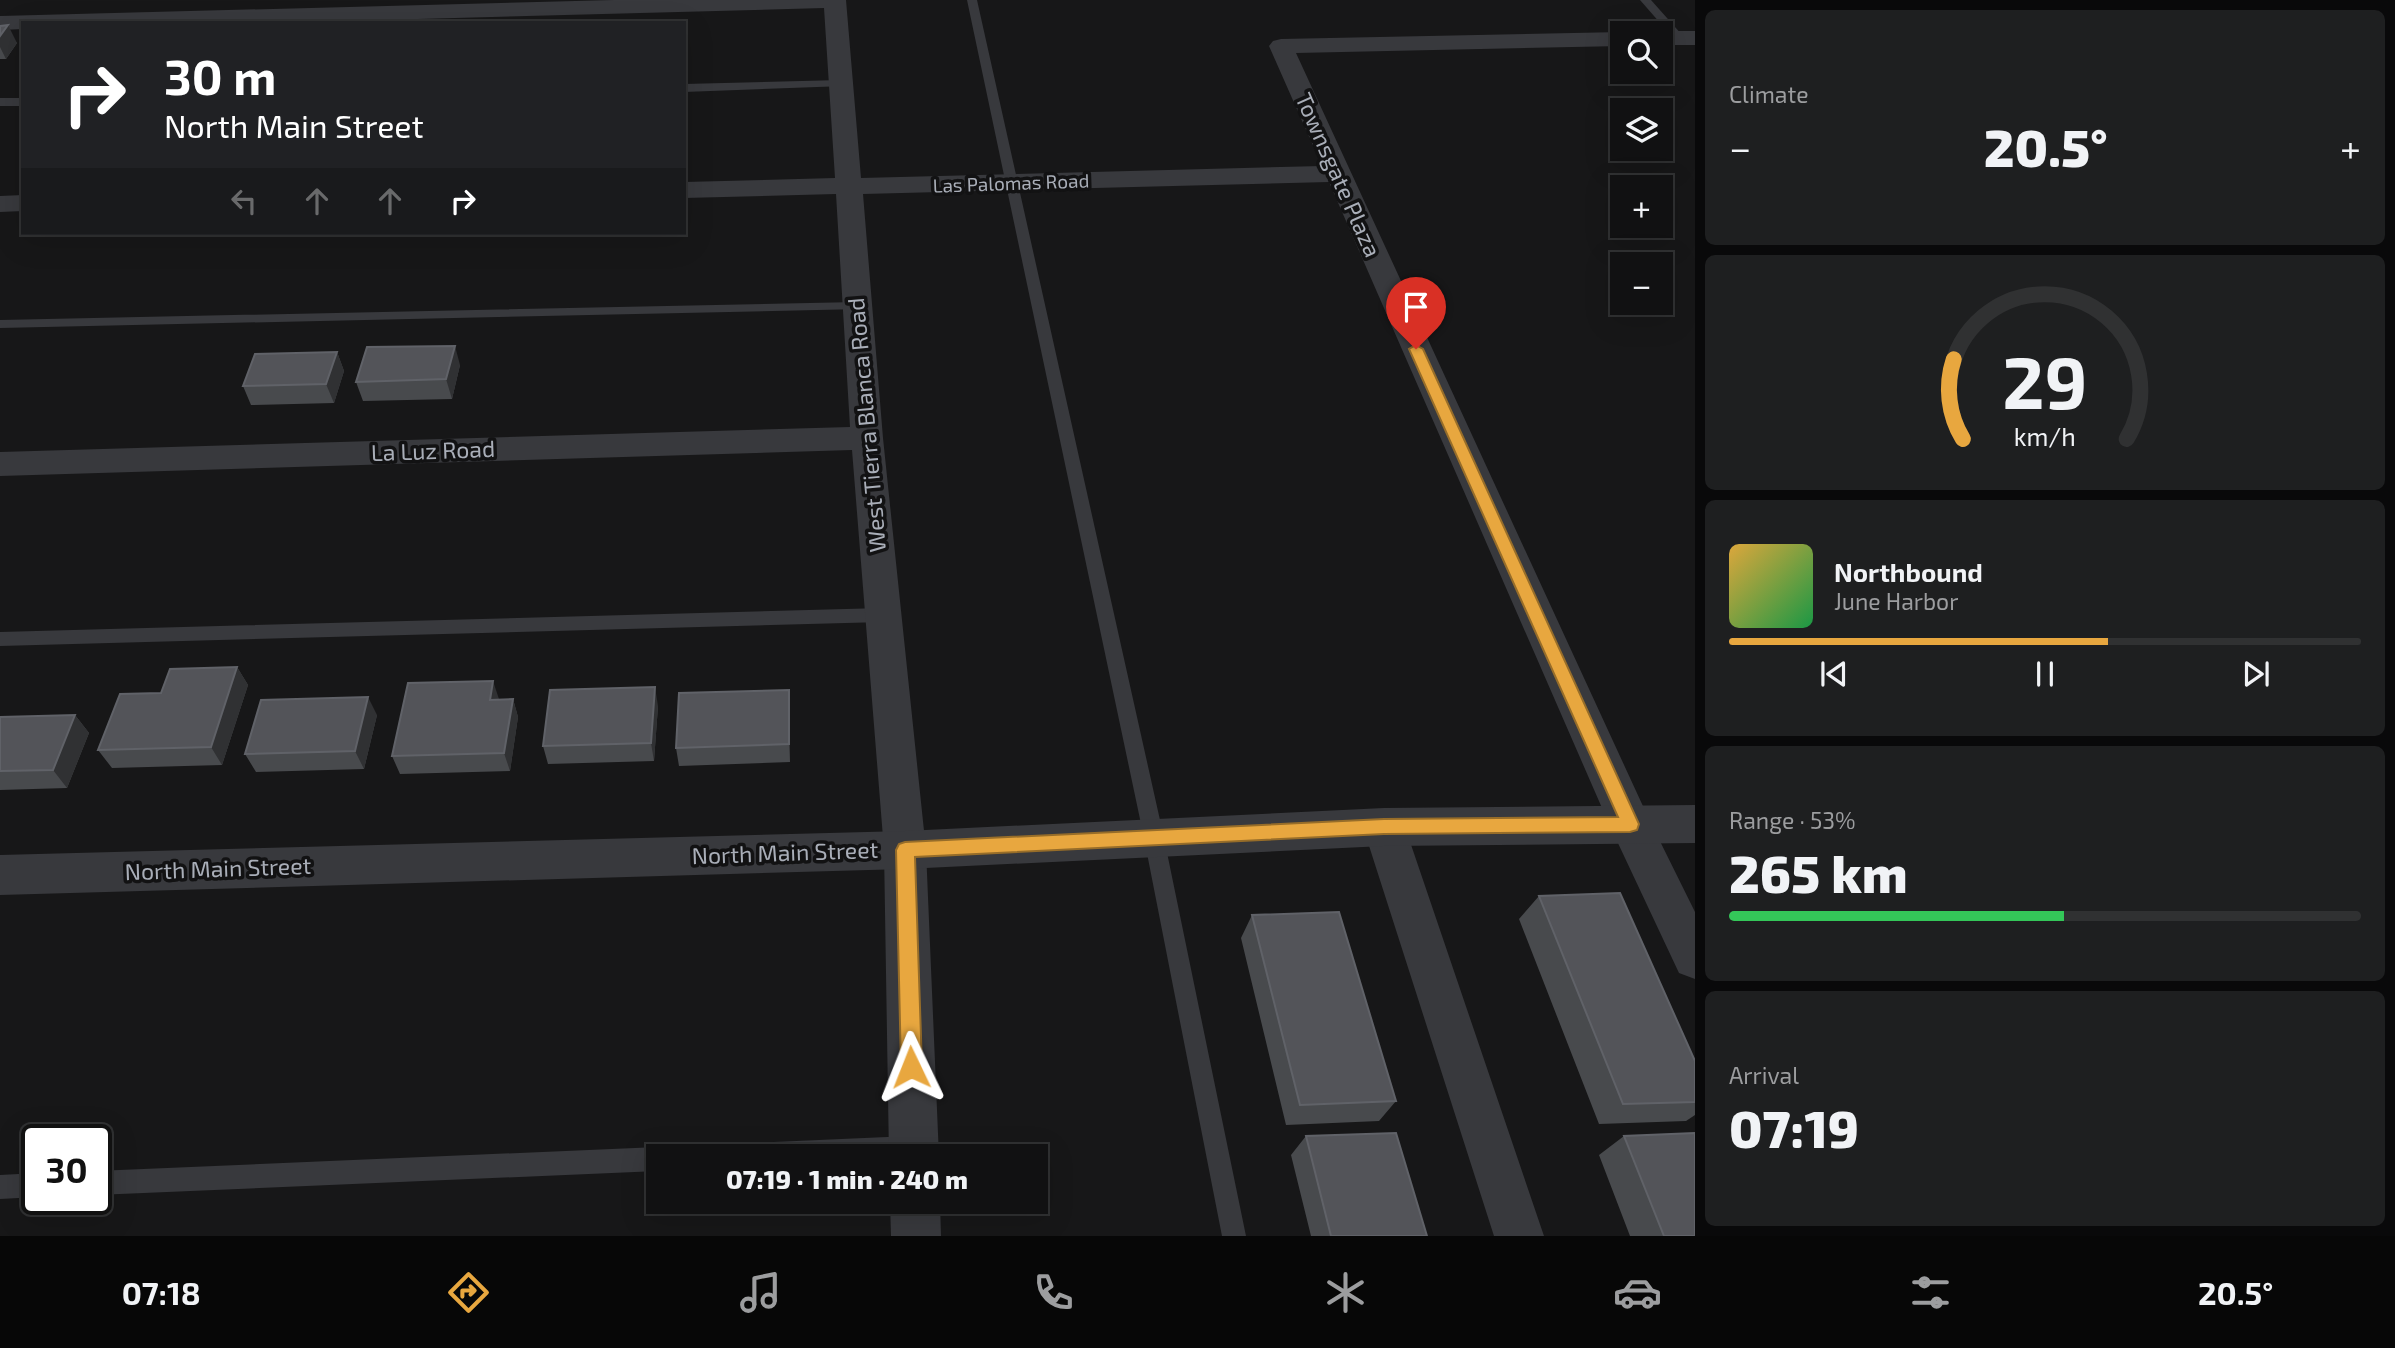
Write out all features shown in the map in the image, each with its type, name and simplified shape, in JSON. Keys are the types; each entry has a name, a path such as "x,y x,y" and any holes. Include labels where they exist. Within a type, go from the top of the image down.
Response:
{"street":[{"path":"76,21 835,1"},
{"name":"West Tierra Blanca Road","path":"835,1 867,438 905,850 914,1144"},
{"path":"0,23 21,22"},
{"name":"Townsgate Plaza","path":"1610,39 1281,46 1630,824 1695,958"},
{"name":"Las Palomas Road","path":"686,190 1337,174"},
{"path":"0,204 21,203"},
{"name":"La Luz Road","path":"0,464 867,438"},
{"name":"North Main Street","path":"0,875 905,850 1384,827 1695,824"},
{"path":"1384,827 1519,1236"},
{"path":"915,1214 916,1236"}],"lane":[{"path":"972,0 1154,838 1234,1236"},
{"path":"1645,0 1678,38"},
{"path":"686,88 841,84"},
{"path":"0,102 21,102"},
{"path":"0,324 857,306"},
{"path":"0,639 883,615"},
{"path":"112,1182 646,1160"},
{"path":"0,1187 21,1186"}],"building":[{"path":"328,20 328,21 261,21"},
{"path":"8,25 0,36 0,26"},
{"path":"455,346 446,379 356,382 367,347"},
{"path":"337,352 326,384 243,386 255,354"},
{"path":"237,667 211,747 98,750 120,694 161,693 170,669"},
{"path":"493,681 490,700 513,699 504,753 392,756 408,683"},
{"path":"655,687 651,743 543,746 550,690"},
{"path":"789,690 789,744 676,748 679,693"},
{"path":"368,697 355,751 245,754 261,700"},
{"path":"75,715 53,770 0,771 0,717"},
{"path":"1620,893 1695,1061 1695,1102 1623,1104 1539,896"},
{"path":"1339,912 1396,1101 1300,1105 1252,915"},
{"path":"1396,1133 1427,1236 1331,1236 1306,1136"},
{"path":"1695,1133 1695,1236 1664,1236 1624,1136"}],"route":[{"path":"911,1067 905,850 1384,827 1630,824 1416,349"}]}
